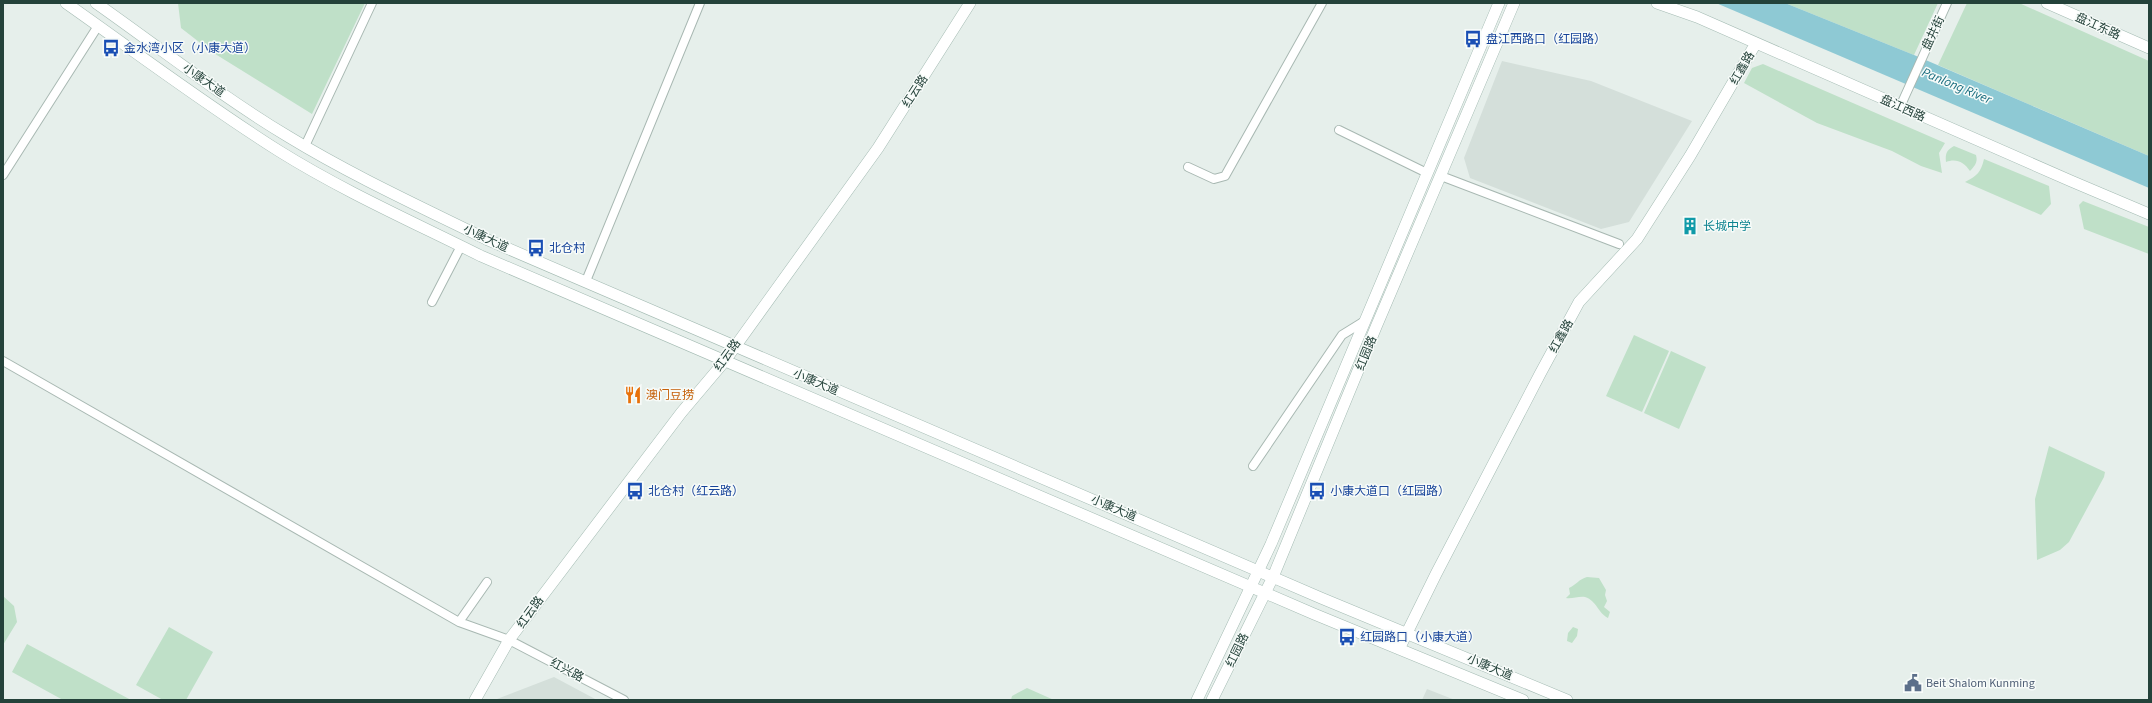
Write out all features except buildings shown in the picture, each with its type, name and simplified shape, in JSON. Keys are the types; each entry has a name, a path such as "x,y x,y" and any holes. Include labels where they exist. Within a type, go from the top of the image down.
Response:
{"main road":[{"name":"小康大道","path":"66,3 197,97 280,152 346,189 461,246 724,362 1266,593 1523,700"},
{"name":"小康大道","path":"96,3 207,82 305,146 354,173 488,240 1258,571 1567,700"},
{"name":"红云路","path":"475,700 509,640 681,413 724,362 734,346 878,148 970,3"},
{"name":"红园路","path":"1197,700 1272,544 1363,322 1499,3"},
{"name":"红园路","path":"1212,700 1273,577 1376,327 1514,3"},
{"name":"盘江西路","path":"1656,3 1696,17 2149,214"},
{"name":"盘江东路","path":"2048,3 2149,48"},
{"name":"红鑫路","path":"1399,649 1540,374 1580,302 1637,239 1690,156 1756,43"}],"street":[{"path":"305,146 372,3"},
{"path":"586,281 700,3"},
{"path":"1188,167 1214,179 1224,176 1322,3"},
{"name":"盘井街","path":"1900,107 1904,95 1947,3"},
{"path":"3,175 98,26"},
{"path":"1338,130 1427,173"},
{"path":"1441,176 1619,244"},
{"path":"432,302 461,246"},
{"path":"1253,466 1342,335 1363,322"},
{"name":"红兴路","path":"3,361 459,622 509,640 624,700"},
{"path":"459,622 487,582"}],"shaded area":[{"path":"1502,61 1591,81 1692,121 1629,222 1601,229 1470,178 1464,158"},
{"path":"554,677 597,700 497,700 497,699"},
{"path":"1427,689 1455,700 1422,700"}],"green space":[{"path":"178,3 365,3 312,114 212,52 181,28"},
{"path":"1785,3 1938,3 1914,55"},
{"path":"1967,3 2019,3 2149,61 2149,156 1938,65"},
{"path":"1763,64 1945,143 1939,153 1942,173 1921,166 1892,151 1817,123 1744,83 1752,68"},
{"path":"1954,146 1976,155 1976,164 1970,171 1960,162 1953,160 1946,162 1947,152"},
{"path":"1984,159 2049,186 2051,204 2041,215 1965,182 1973,178 1978,173"},
{"path":"2083,201 2149,227 2149,254 2084,229 2079,205"},
{"path":"1634,335 1669,351 1642,412 1606,396"},
{"path":"1671,351 1706,367 1679,429 1644,413"},
{"path":"2049,446 2105,472 2104,477 2069,542 2060,550 2037,560 2035,499"},
{"path":"1587,577 1599,578 1606,590 1605,595 1607,601 1604,607 1610,612 1608,618 1592,601 1585,597 1566,598 1570,594 1569,588"},
{"path":"3,596 14,606 17,622 3,645"},
{"path":"169,627 213,652 186,700 163,700 136,685"},
{"path":"1573,627 1578,629 1577,636 1572,643 1567,641 1568,633"},
{"path":"27,644 131,700 63,700 12,672"},
{"path":"1027,688 1054,700 1011,700 1012,696"}],"water":[{"name":"Panlong River","path":"1716,3 1785,3 1914,55 2149,156 2149,188"}],"place":[{"name":"盘江西路口（红园路）","path":"1473,39"},
{"name":"金水湾小区（小康大道）","path":"111,48"},
{"name":"长城中学","path":"1690,226"},
{"name":"北仓村","path":"536,248"},
{"name":"澳门豆捞","path":"633,395"},
{"name":"北仓村（红云路）","path":"635,491"},
{"name":"小康大道口（红园路）","path":"1317,491"},
{"name":"红园路口（小康大道）","path":"1347,637"},
{"name":"Beit Shalom Kunming","path":"1913,683"}]}
